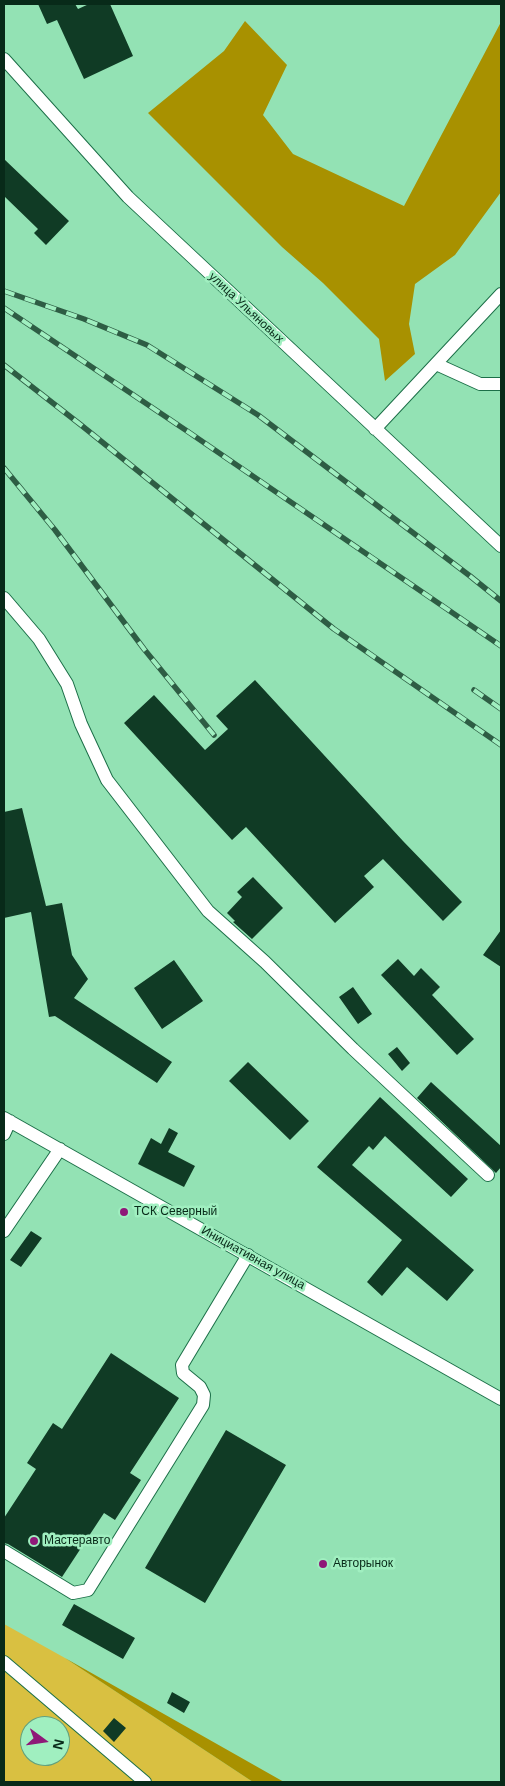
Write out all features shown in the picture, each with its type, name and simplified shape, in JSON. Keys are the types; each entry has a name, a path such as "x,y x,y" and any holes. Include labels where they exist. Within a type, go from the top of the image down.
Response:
{"street":[{"name":"улица Ульяновых","path":"4,59 128,197 501,546"},
{"path":"375,429 501,294"},
{"path":"436,364 480,384 501,384"},
{"path":"4,598 39,639 68,684 81,724 107,780 208,911 265,962 488,1175"},
{"path":"4,1134 7,1120"},
{"name":"Инициативная улица","path":"7,1120 501,1398"},
{"path":"4,1231 60,1149"},
{"path":"4,1551 73,1593 88,1590 203,1405 204,1395 200,1387 183,1373 182,1365 248,1255"},
{"path":"4,1662 145,1782"}],"shaded area":[{"path":"245,21 287,65 263,115 293,154 404,206 501,22 501,192 455,255 415,284 409,324 415,354 385,381 379,339 323,283 282,247 148,113 224,51"},
{"path":"4,1624 65,1658 253,1782 4,1782"},
{"path":"65,1658 284,1782 253,1782"}],"building":[{"path":"38,4 75,4 78,9 89,4 110,4 133,56 84,79 57,20 47,24"},
{"path":"4,159 69,221 46,245 34,233 38,229 4,196"},
{"path":"255,680 403,841 462,902 443,921 383,859 364,876 374,887 335,923 246,827 232,840 124,723 154,695 205,750 228,729 216,716"},
{"path":"22,808 46,906 62,903 72,955 88,979 74,998 172,1062 157,1083 55,1016 49,1017 31,912 4,918 4,812"},
{"path":"253,877 283,908 252,939 233,922 235,921 227,913 242,897 237,892"},
{"path":"501,930 501,967 483,955"},
{"path":"398,959 414,976 421,968 440,987 432,995 474,1039 457,1055 381,975"},
{"path":"174,960 203,1001 162,1029 134,988"},
{"path":"353,987 372,1014 358,1024 339,997"},
{"path":"397,1047 410,1063 402,1071 388,1054"},
{"path":"248,1062 309,1121 290,1140 229,1081"},
{"path":"431,1082 501,1146 501,1167 496,1173 417,1098"},
{"path":"380,1097 468,1179 451,1197 385,1136 373,1150 369,1146 352,1165 474,1270 447,1301 407,1267 382,1296 367,1282 402,1240 317,1167"},
{"path":"169,1128 178,1133 168,1152 195,1166 184,1187 138,1164 151,1138 161,1144"},
{"path":"31,1231 42,1238 21,1267 10,1260"},
{"path":"111,1353 179,1398 130,1473 141,1480 115,1520 104,1513 62,1577 4,1543 4,1518 36,1469 27,1463 53,1423 62,1429"},
{"path":"226,1430 286,1465 205,1603 145,1568"},
{"path":"74,1604 135,1638 123,1659 62,1625"},
{"path":"172,1692 190,1702 184,1713 167,1703"},
{"path":"114,1718 126,1728 114,1742 103,1731"}],"railway":[{"path":"4,291 84,319 147,345 258,415 501,601"},
{"path":"4,308 501,646"},
{"path":"4,365 334,629 501,745"},
{"path":"4,468 55,530 144,649 214,735"},
{"path":"474,690 501,709"}],"place":[{"name":"ТСК Северный","path":"124,1212"},
{"name":"Мастеравто","path":"34,1541"},
{"name":"Авторынок","path":"323,1564"}]}
